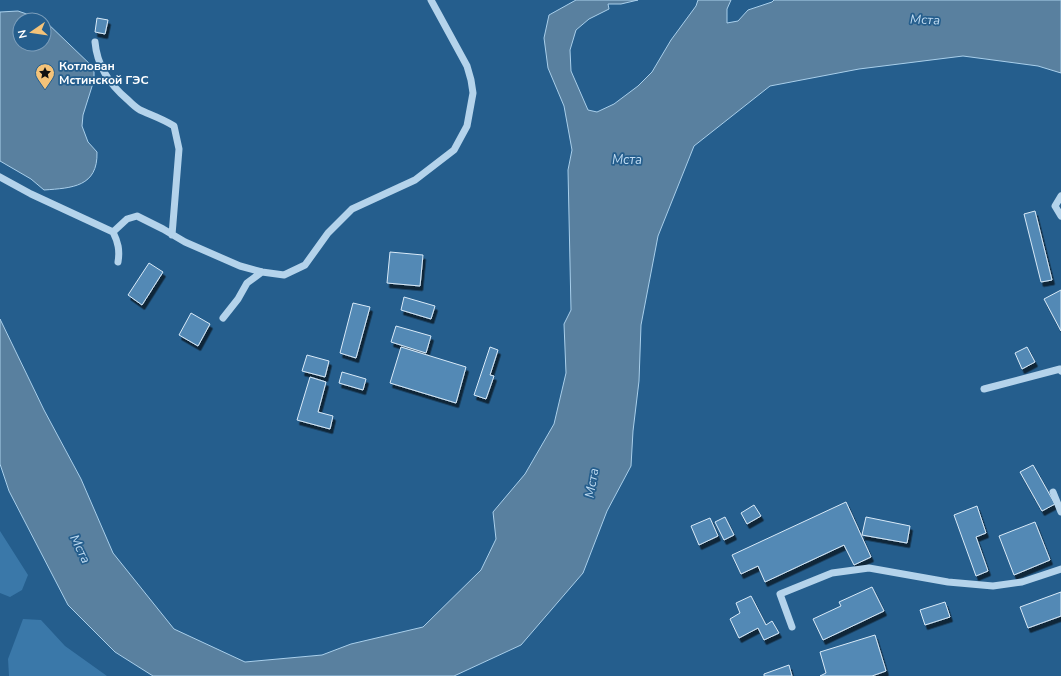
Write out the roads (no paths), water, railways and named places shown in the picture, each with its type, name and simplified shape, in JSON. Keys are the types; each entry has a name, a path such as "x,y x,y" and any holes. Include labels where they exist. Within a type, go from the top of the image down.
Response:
{"street":[{"path":"113,232 127,219 137,216 185,242 240,266 262,272 284,275 305,265 328,233 352,209 416,180 454,150 467,126 473,93 467,66 431,0"},
{"path":"95,42 96,53 102,70 119,93 139,109 162,118 174,126 179,149 172,235"},
{"path":"0,178 113,232 118,241 118,262"},
{"path":"1061,196 1055,206 1061,216"},
{"path":"223,318 238,299 247,283 262,272"},
{"path":"984,389 1060,369 1061,371"},
{"path":"1053,492 1061,512"},
{"path":"792,627 780,594 832,573 869,568 948,582 993,586 1022,582 1061,569"}],"water":[{"name":"Мста","path":"576,0 638,0 621,4 608,4 609,9 589,19 576,30 570,50 571,71 588,110 597,112 614,104 638,86 652,72 671,40 696,6 698,0 731,0 727,9 727,23 738,21 748,10 774,0 1061,0 1061,73 1038,66 963,56 859,69 770,86 694,146 658,236 641,325 639,381 633,431 631,466 607,511 583,573 521,645 454,676 153,676 115,652 68,605 9,491 0,464 0,319 44,410 81,479 113,553 174,629 245,662 322,655 351,644 423,627 481,570 496,539 493,512 525,474 554,424 566,373 564,324 571,310 568,170 572,150 564,106 548,68 544,38 549,15"},
{"name":"Котлован Мстинской ГЭС","path":"18,11 21,12 12,12 12,52 52,52 52,28 94,68 94,80 83,115 82,126 88,142 97,152 96,164 88,179 81,183 64,188 44,190 31,179 0,161 0,12"}],"place":[{"name":"Котлован Мстинской ГЭС","path":"45,90"}]}
